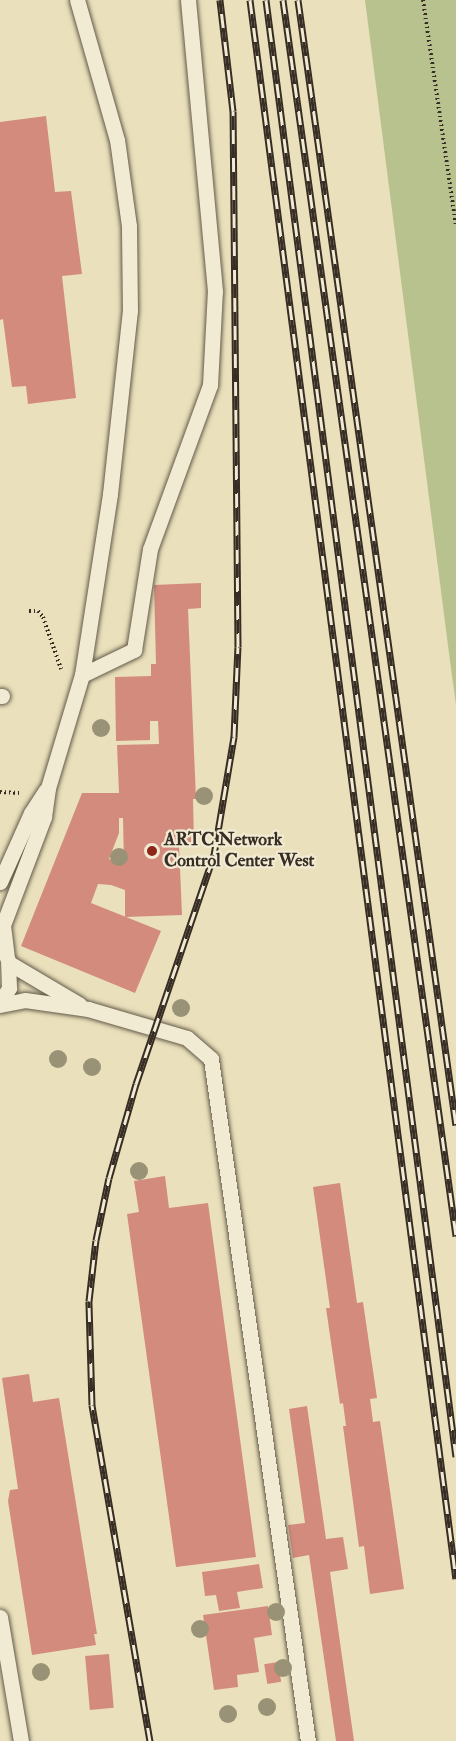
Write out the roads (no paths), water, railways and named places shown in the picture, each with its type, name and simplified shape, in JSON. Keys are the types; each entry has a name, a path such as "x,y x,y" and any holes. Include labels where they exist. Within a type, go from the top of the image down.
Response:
{"lane":[{"path":"0,1004 9,988 3,925 44,817 48,788 82,675 110,494 130,311 129,226 117,140 77,0"},
{"path":"82,675 134,650 150,549 210,385 215,291 189,0"},
{"path":"0,882 48,788"},
{"path":"0,867 17,845"},
{"path":"6,956 88,1009"},
{"path":"0,1004 25,1000 88,1009 196,1043 211,1059 308,1741"},
{"path":"0,1617 21,1741"}],"railway":[{"path":"150,1741 92,1405 89,1301 96,1240 109,1178 136,1084 214,855 234,737 238,647 233,111 220,0"},
{"path":"250,0 456,1579"},
{"path":"266,0 456,1457"},
{"path":"283,0 456,1236"},
{"path":"298,0 456,1125"}],"place":[{"name":"ARTC Network Control Center West","path":"152,851"}]}
